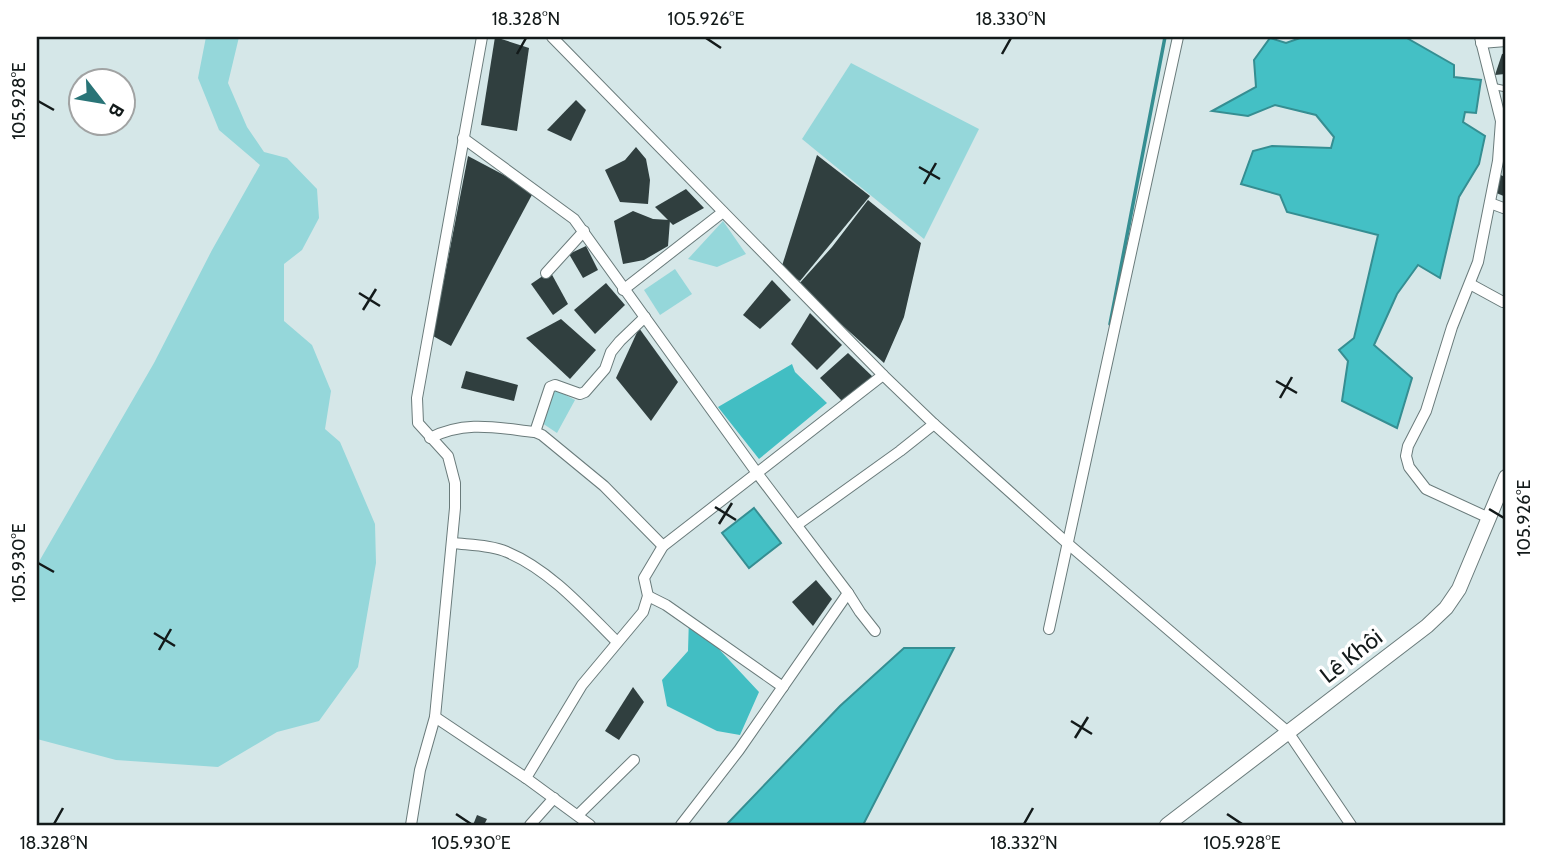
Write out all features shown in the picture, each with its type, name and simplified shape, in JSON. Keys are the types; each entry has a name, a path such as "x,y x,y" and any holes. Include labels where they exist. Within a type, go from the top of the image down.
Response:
{"street":[{"path":"411,825 423,757 435,717 455,508 452,467 446,453 418,423 417,398 482,37"},
{"path":"552,37 934,424 1067,543 1288,732 1351,825"},
{"path":"1049,629 1178,37"},
{"path":"1489,518 1426,489 1409,467 1406,456 1408,446 1426,411 1452,327 1478,262 1504,127 1481,40 1506,41"},
{"path":"463,138 553,202 584,231 623,290 875,631"},
{"path":"1490,203 1506,209"},
{"path":"623,290 723,212"},
{"path":"546,273 584,231"},
{"path":"1470,284 1503,303"},
{"path":"535,432 550,387 555,385 580,394 585,392 605,369 611,352 645,317"},
{"path":"526,778 573,697 642,612 648,596 644,578 663,546 883,375"},
{"path":"797,525 934,424"},
{"path":"430,438 454,428 471,426 535,432 547,438 584,469 663,546"},
{"name":"Lê Khôi","path":"1167,825 1427,626 1446,608 1459,589 1506,477"},
{"path":"453,543 501,550 516,556 572,597 618,642"},
{"path":"681,825 739,750 849,593"},
{"path":"648,596 666,605 783,687"},
{"path":"435,717 590,825"},
{"path":"578,815 634,760"},
{"path":"530,825 554,798"}],"lane":[{"path":"1492,86 1506,89"}],"shaded area":[{"path":"206,37 239,37 228,83 247,127 264,152 287,158 317,189 319,218 302,250 284,264 284,321 312,345 331,391 325,429 340,442 375,524 376,563 358,667 319,721 277,732 218,767 116,760 37,739 37,565 154,363 212,250 260,165 219,130 198,78"},
{"path":"1303,37 1405,37 1454,65 1454,77 1481,80 1476,113 1465,112 1463,122 1485,136 1479,164 1459,197 1440,278 1418,265 1397,294 1374,345 1412,378 1397,428 1342,401 1348,361 1339,350 1354,338 1378,235 1287,212 1280,195 1241,184 1253,151 1272,146 1331,148 1334,137 1316,115 1275,105 1248,116 1212,111 1256,87 1254,60 1270,38 1286,43"},
{"path":"851,63 979,129 924,239 802,139"},
{"path":"723,221 746,254 717,267 688,259"},
{"path":"675,269 692,294 660,315 644,290"},
{"path":"792,364 795,372 827,403 759,459 718,407"},
{"path":"554,389 575,400 557,433 542,423"},
{"path":"754,508 781,543 749,568 722,533"},
{"path":"689,617 759,692 740,735 717,731 667,706 662,680 688,651"},
{"path":"904,648 954,648 863,825 726,825 840,706"}],"building":[{"path":"495,37 529,48 517,131 481,125"},
{"path":"1506,53 1505,74 1495,75 1502,54"},
{"path":"576,100 586,110 571,141 547,130"},
{"path":"636,147 646,159 650,180 648,204 620,202 605,170 625,160"},
{"path":"817,155 870,196 800,281 781,269"},
{"path":"468,156 534,191 451,346 433,336"},
{"path":"1501,175 1506,178 1506,197 1494,192"},
{"path":"686,189 704,208 673,225 655,207"},
{"path":"868,200 921,243 904,317 884,363 798,285"},
{"path":"633,211 653,219 670,220 668,246 644,260 623,264 614,221"},
{"path":"586,246 598,270 583,278 569,254"},
{"path":"550,271 568,304 553,315 531,284"},
{"path":"772,280 791,300 760,329 743,315"},
{"path":"606,283 625,305 595,334 574,310"},
{"path":"810,313 842,345 817,370 791,344"},
{"path":"561,319 596,350 570,379 526,338"},
{"path":"639,328 678,382 651,421 616,378"},
{"path":"848,353 873,377 842,401 820,378"},
{"path":"466,371 518,385 514,401 461,388"},
{"path":"816,580 832,599 813,626 792,602"},
{"path":"633,687 644,702 619,740 605,731"},
{"path":"477,815 487,819 484,825 473,825"}],"waterway":[{"path":"1110,324 1165,37"}]}
